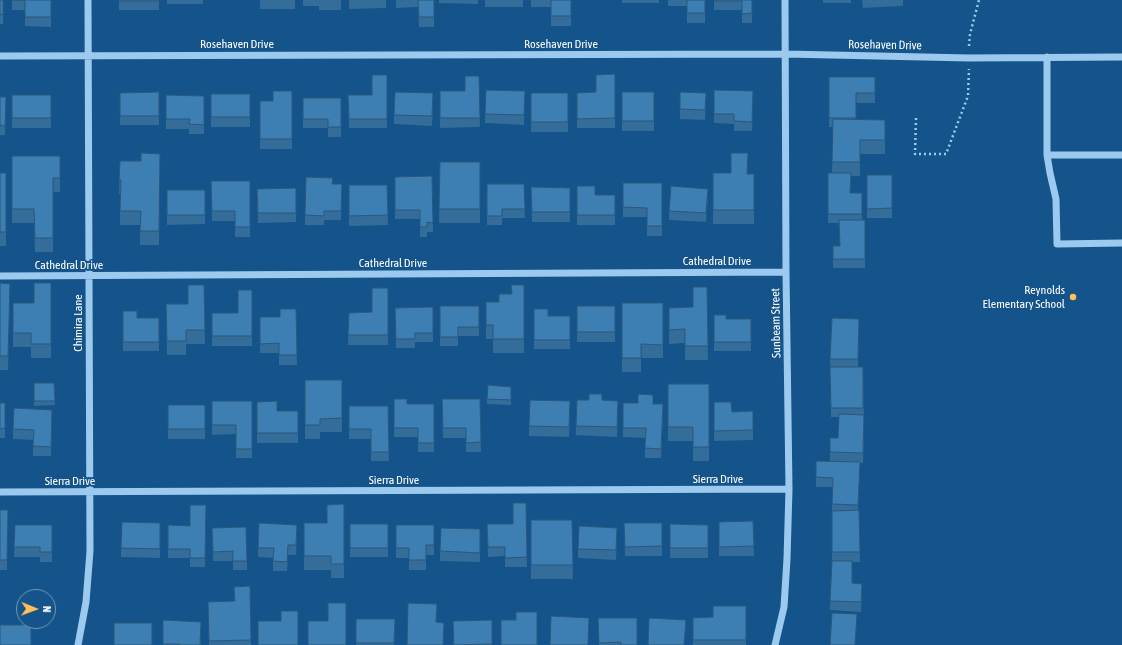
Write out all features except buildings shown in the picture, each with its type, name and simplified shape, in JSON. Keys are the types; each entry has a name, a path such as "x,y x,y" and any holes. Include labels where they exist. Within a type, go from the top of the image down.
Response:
{"street":[{"name":"Chimira Lane","path":"78,645 87,595 90,551 88,0"},
{"name":"Sunbeam Street","path":"775,645 784,607 788,558 789,489 786,272 785,0"},
{"name":"Rosehaven Drive","path":"0,56 786,54 969,58 1122,57"},
{"path":"1048,57 1047,156 1056,199 1057,244 1122,243"},
{"path":"1047,156 1122,155"},
{"name":"Cathedral Drive","path":"0,276 786,272"},
{"name":"Sierra Drive","path":"0,492 789,489"}],"path":[{"path":"916,118 915,154 946,154 968,96 970,34 979,0"}],"place":[{"name":"Reynolds Elementary School","path":"1073,297"}]}
